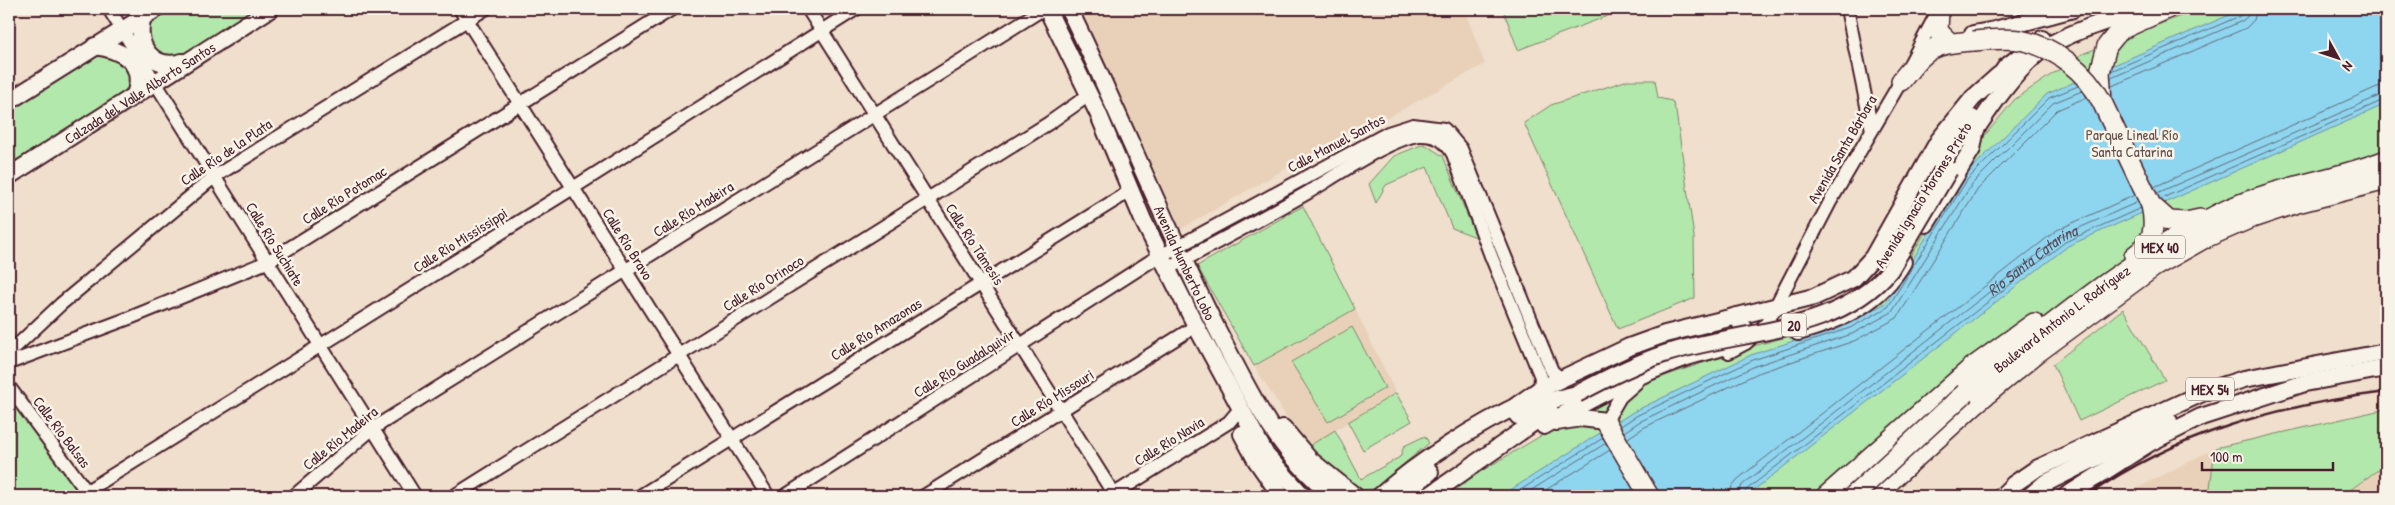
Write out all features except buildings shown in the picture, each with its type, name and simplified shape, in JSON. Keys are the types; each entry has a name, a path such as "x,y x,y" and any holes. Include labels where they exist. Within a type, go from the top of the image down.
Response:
{"highway":[{"path":"2102,102 2100,72 2107,46 2120,30 2143,13 2167,9"},
{"path":"1938,14 1939,32 1950,43"},
{"path":"1826,496 1970,369 2142,250 2148,244 2154,232 2155,223 2151,205 2102,102 2074,68 2042,46 2007,39 1950,43 1924,52 1901,81"},
{"name":"Boulevard Antonio L. Rodríguez","path":"1854,496 1969,399 2063,315 2146,256 2220,213 2272,193 2386,160"},
{"name":"Boulevard Antonio L. Rodríguez","path":"1874,496 1969,399 2037,354 2154,267 2205,238 2283,208 2386,180"},
{"path":"2151,205 2161,216 2177,223 2220,213"},
{"path":"1889,496 2015,384 2037,354"},
{"path":"1606,422 1649,496"}],"main road":[{"name":"Calzada del Valle Alberto Santos","path":"9,176 270,9"},
{"name":"Avenida Humberto Lobo","path":"1048,9 1098,113 1130,191 1215,362 1219,387 1237,412"},
{"name":"Avenida Humberto Lobo","path":"1069,9 1129,138 1179,254 1230,354 1278,440 1320,486 1334,496"},
{"path":"1938,14 1944,32 1960,36 1995,30 2073,9"},
{"name":"Avenida Ignacio Morones Prieto","path":"1520,409 1576,378 1663,345 1800,314 1840,299 1854,290 1881,264 1945,167 1999,75 2025,50 2040,40 2113,9"},
{"path":"9,101 149,13"},
{"path":"149,13 139,33 146,52 154,60 165,64 188,60"},
{"name":"Avenida Ignacio Morones Prieto","path":"1945,167 2030,61 2045,48 2093,27 2143,13"},
{"path":"95,46 111,48 132,62 139,74 139,84 134,95"},
{"path":"1081,80 1085,66 1092,56"},
{"path":"1401,496 1456,453 1520,409 1540,389 1619,351 1665,334 1777,307 1842,286 1865,267 1939,140 1973,98 1999,75"},
{"path":"1098,113 1115,135 1129,138"},
{"path":"1777,307 1773,327 1780,335 1784,335 1839,320 1872,300 1897,274 1968,158 1972,149 1976,128"},
{"name":"20","path":"1429,496 1577,394 1603,380 1664,354 1798,324 1839,310 1861,298 1878,284 1890,270 1945,167"},
{"path":"1490,453 1544,426 1611,388 1654,369 1739,340 1744,328 1736,316"},
{"name":"MEX 54","path":"2002,496 2027,474 2209,390 2244,379 2386,352"},
{"path":"1230,354 1248,371 1293,442 1320,469 1355,496"},
{"name":"MEX 54","path":"2066,496 2151,442 2201,417 2305,383 2386,368"},
{"path":"2030,496 2044,484 2190,411 2262,386 2305,383"},
{"path":"1380,495 1438,452 1520,409 1552,399 1577,394"},
{"path":"1237,412 1256,460 1281,496"},
{"path":"1237,412 1266,455 1303,496"},
{"path":"1544,426 1576,418 1606,422"},
{"path":"2015,496 2030,479 2046,466"}],"street":[{"name":"Calle Río Suchiate","path":"109,9 415,496"},
{"name":"Calle Río Bravo","path":"460,9 522,104 768,496"},
{"name":"Calle Río de la Plata","path":"9,353 32,329 214,177 485,9"},
{"name":"Calle Río Potomac","path":"9,363 132,318 267,262 672,9"},
{"name":"Calle Río Támesis","path":"808,9 981,282 1113,496"},
{"name":"Calle Río Mississippi","path":"85,495 320,345 856,9"},
{"name":"Calle Río Madeira","path":"294,496 372,429 1043,9"},
{"path":"1847,9 1872,130"},
{"name":"Avenida Santa Bárbara","path":"1606,422 1614,404 1634,384 1732,351 1746,343 1767,323 1777,307 1812,235 1938,14"},
{"name":"Calle Río Orinoco","path":"454,496 1049,123 1088,95"},
{"name":"Calle Manuel Santos","path":"1164,262 1388,133 1414,125 1437,126 1451,135 1462,148 1527,329 1541,377 1540,389"},
{"name":"Calle Río Amazonas","path":"640,496 1130,191"},
{"name":"Calle Río Guadalquivir","path":"785,496 1020,347 1164,262"},
{"name":"Calle Río Missouri","path":"924,496 1196,326"},
{"path":"32,329 32,341 41,352"},
{"name":"Calle Manuel Santos","path":"1527,329 1552,371 1562,380"},
{"name":"Calle Río Balsas","path":"9,386 85,495"},
{"name":"Calle Río Navia","path":"1113,496 1229,422 1237,412"},
{"path":"1854,496 1853,485 1858,473 1872,454"}],"shaded area":[{"path":"1081,9 1464,9 1485,64 1387,118 1384,113 1363,124 1181,229"},
{"path":"1355,309 1396,393 1309,446 1295,430 1254,366"},
{"path":"2215,448 2209,496 2122,496"},
{"path":"2386,464 2386,496 2342,496"}],"green space":[{"path":"159,9 260,9 177,61 159,61 142,25"},
{"path":"1503,9 1623,9 1623,10 1518,50"},
{"name":"Río Santa Catarina","path":"2199,9 2386,9 2386,159 2265,192 1833,496 1439,496 1556,427 1647,382 1750,347 1847,320 1903,269 1982,139 2014,100 2082,54"},
{"path":"95,50 111,51 132,70 131,82 123,93 9,168 9,105"},
{"path":"1628,80 1655,80 1658,98 1672,101 1676,112 1694,237 1695,298 1618,329 1524,123 1551,105"},
{"path":"1424,144 1443,156 1476,237 1452,228 1427,167 1386,185 1376,203 1369,184 1394,156"},
{"path":"1303,206 1355,309 1254,366 1197,266"},
{"path":"2123,309 2165,380 2079,421 2053,364"},
{"path":"1352,327 1385,388 1328,422 1291,362"},
{"path":"1396,393 1412,421 1363,450 1348,422"},
{"path":"9,394 78,488 77,492 70,496 9,496"},
{"path":"2386,409 2386,464 2342,496 2209,496 2215,448"},
{"path":"1335,430 1361,479 1400,457 1404,446 1425,436 1429,443 1374,489 1358,490 1309,446"}],"water":[{"name":"Río Santa Catarina","path":"2243,9 2386,9 2386,104 2068,246 1746,496 1501,496 1633,412 1751,355 1848,323 1886,303 1963,177 2047,94"}],"railway":[{"path":"2087,496 2121,474 2156,455 2230,425 2307,405 2386,392"}],"park label":[{"name":"Parque Lineal Río Santa Catarina","path":"2132,142"}]}
